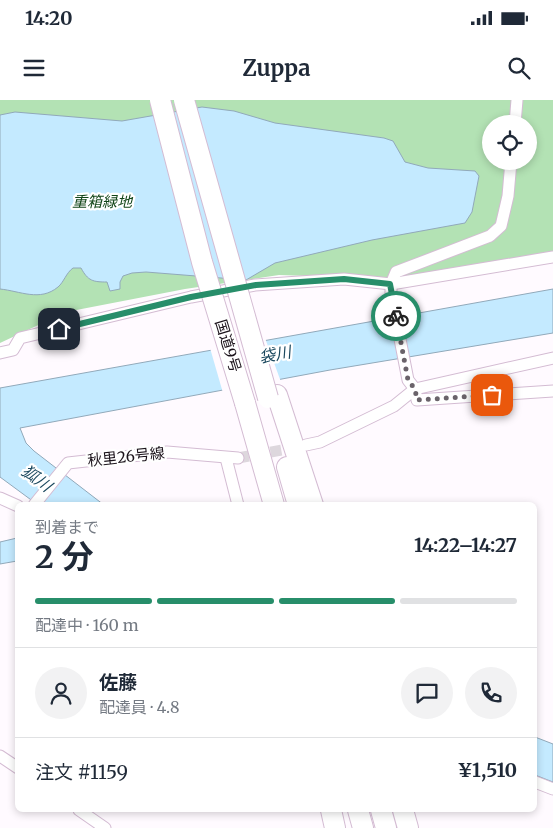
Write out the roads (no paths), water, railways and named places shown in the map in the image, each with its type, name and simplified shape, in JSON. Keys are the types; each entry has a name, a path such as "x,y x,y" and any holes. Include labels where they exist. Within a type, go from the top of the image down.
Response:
{"highway":[{"name":"国道9号","path":"160,100 240,404 273,502"},
{"name":"国道9号","path":"184,100 227,254 272,396 297,502"},
{"path":"272,396 312,502"},
{"path":"240,404 259,502"},
{"path":"331,812 335,828"},
{"path":"359,812 363,828"},
{"path":"382,812 386,828"},
{"path":"404,812 408,828"}],"street":[{"path":"516,115 517,100"},
{"path":"510,170 508,196 501,226 490,236 396,272 391,289 411,384 417,400 553,391"},
{"path":"0,353 13,350 20,338 191,297 256,285 344,279 391,289 553,257"},
{"path":"306,445 320,442 394,406 411,384 553,358"},
{"name":"秋里26号線","path":"36,502 60,470 68,463 167,452 232,458 238,502"},
{"path":"0,498 15,505"},
{"path":"0,756 15,766"},
{"path":"537,783 553,789"},
{"path":"82,812 105,828"}],"water":[{"name":"重箱緑地","path":"202,107 234,111 275,123 384,138 393,141 405,162 428,168 475,171 479,176 472,212 465,223 372,240 275,263 246,280 146,272 132,273 123,276 120,282 120,289 110,291 107,282 91,280 81,268 73,268 58,287 44,294 37,295 0,289 0,115 15,112 122,121"},
{"path":"553,289 553,333 330,370 20,428 26,443 34,451 100,502 34,502 0,477 0,388"},
{"path":"15,538 15,561 0,564 0,542"},
{"path":"537,738 553,744 553,782 537,776"}],"tunnel":[{"path":"238,458 298,447"}],"water label":[{"name":"袋川","path":"275,354"},
{"name":"狐川","path":"37,478"}]}
